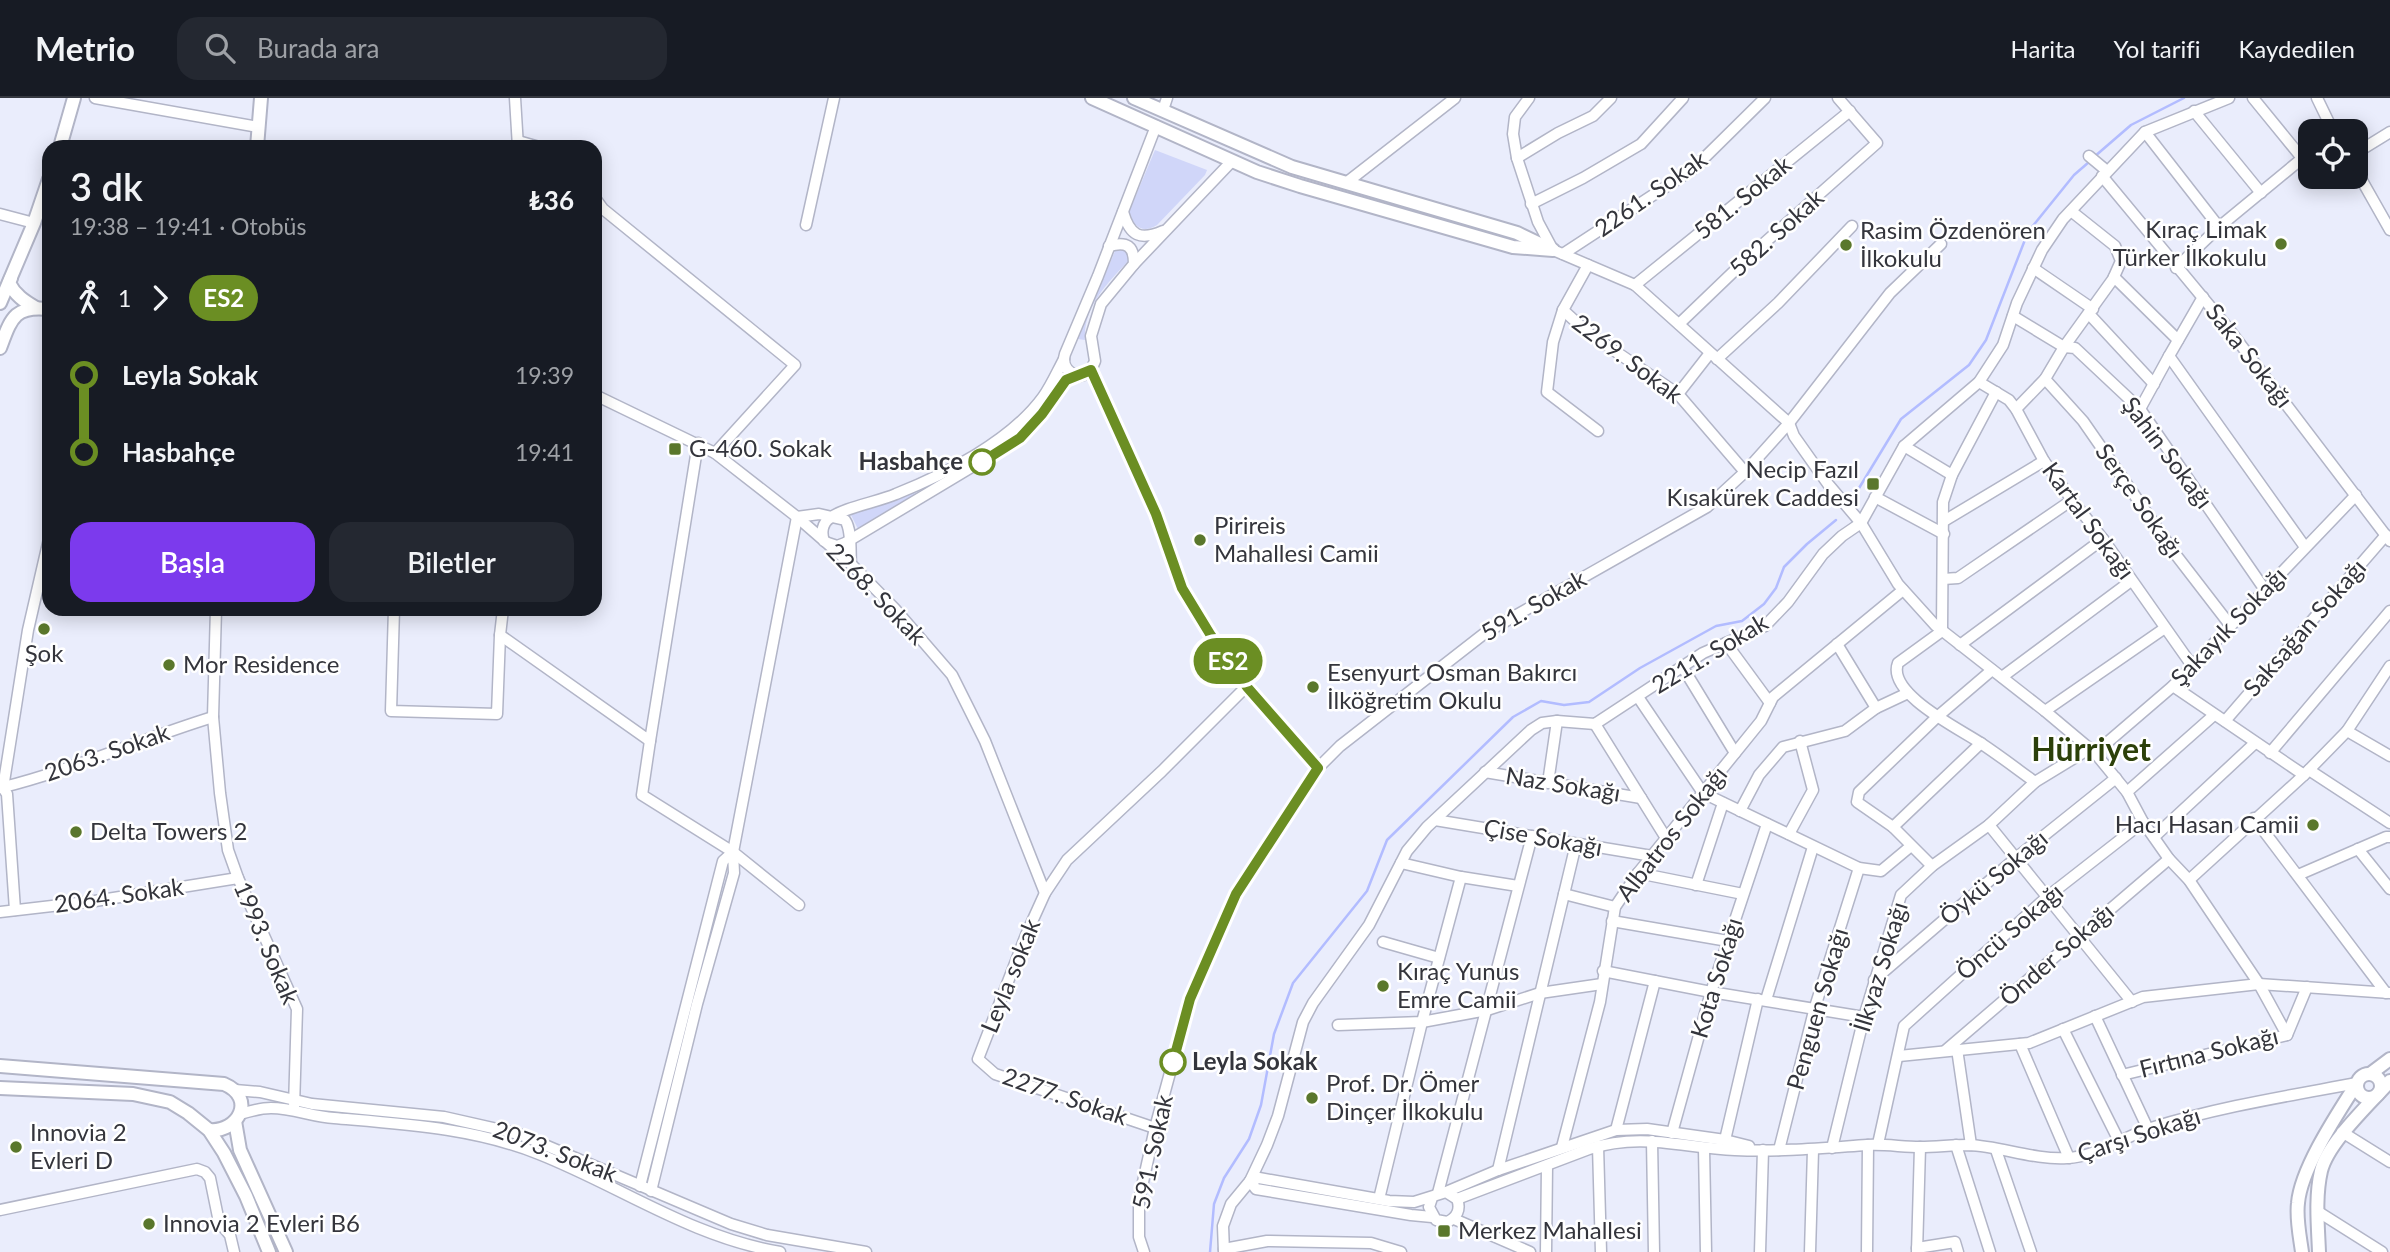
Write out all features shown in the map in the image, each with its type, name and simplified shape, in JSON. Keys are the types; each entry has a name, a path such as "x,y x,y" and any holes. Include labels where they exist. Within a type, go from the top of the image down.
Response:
{"main road":[{"path":"63,140 74,98"},
{"path":"257,140 261,98"},
{"path":"1092,98 1232,161 1300,186 1501,244 1558,252"},
{"path":"1134,98 1165,104 1258,154 1292,167 1517,233 1558,252"},
{"path":"1156,126 1165,104"},
{"path":"0,303 42,200"},
{"path":"12,274 9,283 12,289 20,298 42,308"},
{"path":"0,348 11,320 22,310 42,308"},
{"path":"2302,1252 2298,1203 2308,1170 2362,1076 2370,1074 2390,1059"},
{"path":"0,1066 224,1084 235,1090 241,1100 238,1117 240,1150 286,1252"},
{"path":"2357,1083 2358,1091 2364,1097 2372,1098 2379,1094 2382,1087 2380,1080 2370,1074"},
{"path":"2319,1252 2317,1211 2321,1169 2342,1132 2390,1081"},
{"path":"0,1088 133,1094 170,1102 208,1130 224,1153 246,1196 269,1252"},
{"path":"208,1130 219,1131 228,1127 238,1117"}],"street":[{"path":"95,98 258,127"},
{"path":"515,98 518,140"},
{"path":"806,225 834,98"},
{"path":"1346,183 1455,98"},
{"path":"1528,98 1515,117 1513,134 1517,158 1531,204 1558,252 1635,285 1789,423 1794,436 1828,484 1861,523 1903,590 1942,631 2045,711 2092,751 2116,778 2169,859 2189,880 2259,984 2287,1035"},
{"path":"1517,158 1593,116 1611,98"},
{"path":"1531,204 1641,144 1683,98"},
{"name":"2261. Sokak","path":"1558,252 1693,169 1765,98"},
{"path":"1838,98 1850,111"},
{"name":"2211. Sokak","path":"1595,724 1682,666 1765,626 1788,603 1823,554 1861,523 1904,446 1979,382 2003,345 2042,250 2103,170 2144,132 2229,98"},
{"path":"2253,98 2298,146"},
{"path":"2317,98 2327,119"},
{"name":"582. Sokak","path":"1679,324 1753,253 1877,143 1850,111"},
{"name":"581. Sokak","path":"1635,285 1850,111"},
{"path":"2194,111 2261,193"},
{"path":"1091,370 1066,380 1042,414 1020,438 848,541 837,546 825,542 822,536 823,527 833,516 895,495 960,463 1006,434 1044,395 1064,356 1110,246 1156,126"},
{"path":"2144,132 2219,227"},
{"path":"2368,146 2390,132"},
{"name":"Saka Sokağı","path":"2089,156 2103,170 2176,268 2203,298 2388,538"},
{"path":"1232,161 1134,264 1101,304 1091,336 1095,356 1091,370 1156,514 1182,588 1247,687 1318,768"},
{"path":"2176,268 2219,227 2298,162"},
{"path":"2367,189 2390,230"},
{"path":"602,208 794,365 715,453"},
{"path":"1123,211 1130,229 1143,236 1168,228"},
{"path":"2016,408 2045,380 2064,347 2114,277 2121,261 2115,246 2071,211"},
{"path":"0,215 34,223"},
{"path":"1678,394 1713,356 1778,303 1852,226"},
{"path":"1110,246 1119,243 1130,247 1134,253 1134,264"},
{"name":"591. Sokak","path":"1139,1237 1139,1200 1155,1128 1190,999 1236,894 1318,768 1340,746 1485,633 1707,507 1745,472 1789,423 1890,293 1941,244"},
{"path":"1588,265 1563,310 1553,342 1547,392 1598,431"},
{"path":"2033,268 2091,312 2154,384"},
{"path":"2114,277 2178,340"},
{"path":"2140,409 2203,298"},
{"name":"2269. Sokak","path":"1563,310 1587,332 1678,394 1745,472"},
{"name":"Şahin Sokağı","path":"2013,316 2064,347 2075,348 2140,409 2265,590"},
{"path":"1064,356 1072,346 1081,344 1090,347 1095,356"},
{"path":"1064,356 1067,369 1076,375"},
{"path":"2169,356 2305,547"},
{"name":"Serçe Sokağı","path":"2045,380 2083,421 2176,555 2230,625"},
{"name":"Kartal Sokağı","path":"1979,382 2009,400 2016,408 2044,461 2193,667"},
{"path":"1942,631 1943,502 1952,475 1996,392"},
{"name":"2268. Sokak","path":"602,398 715,453 797,517 851,564 895,609 952,675 985,741 1045,893"},
{"path":"698,443 642,795 733,852 799,905"},
{"path":"1904,446 1952,475"},
{"path":"1944,521 2044,461"},
{"name":"Şakayık Sokağı","path":"2092,751 2193,667 2356,495"},
{"path":"1875,497 1944,534"},
{"path":"1943,579 1958,578 2071,500"},
{"path":"651,1191 734,873 733,852 797,517 808,514 833,516 847,522 850,530 848,541 851,564"},
{"name":"Saksağan Sokağı","path":"2225,721 2388,538"},
{"path":"1960,645 2103,539"},
{"path":"15,910 8,848 7,794 1,788 28,629 42,569"},
{"path":"2002,677 2131,581"},
{"name":"Albatros Sokağı","path":"1562,1147 1602,984 1615,907 1651,856 1761,721 1773,697 1903,590"},
{"path":"37,591 42,591"},
{"path":"2270,753 2390,611"},
{"name":"1993. Sokak","path":"216,616 213,717 228,850 297,1009 294,1106"},
{"path":"394,616 391,711 497,714 502,616"},
{"path":"2045,711 2165,628"},
{"path":"1942,631 1898,663 1896,676 1908,692 1937,717 1981,743 2035,782"},
{"path":"500,635 650,741"},
{"path":"1726,643 1770,703"},
{"path":"1838,644 1876,708"},
{"path":"1682,666 1735,753"},
{"path":"1932,866 1893,827 1857,802 1859,792 1937,717 1993,670"},
{"path":"2189,880 2306,773 2347,731 2388,673"},
{"path":"2173,686 2270,753 2390,823"},
{"name":"Leyla sokak","path":"978,1059 1026,935 1045,893 1067,860 1247,687"},
{"path":"1740,811 1759,775 1783,747 1844,731 1876,708 1908,692"},
{"path":"1638,697 1703,793 1859,868 1881,871 1911,846"},
{"path":"2127,792 2214,715"},
{"name":"2063. Sokak","path":"1,788 88,762 169,730 213,717"},
{"path":"1548,783 1557,721"},
{"path":"1401,1252 1371,1243 1293,1241 1267,1241 1224,1250 1223,1226 1231,1204 1250,1181 1278,1116 1303,1022 1369,925 1407,851 1435,820 1531,730 1542,723 1557,721 1595,724 1666,838"},
{"path":"2347,731 2390,756"},
{"path":"1789,834 1812,790 1800,741"},
{"path":"1893,827 1981,743"},
{"path":"2154,837 2255,743"},
{"name":"İlkyaz Sokağı","path":"1832,1148 1874,980 1901,895 1932,866 1989,825 2035,782 2092,751"},
{"name":"Naz Sokağı","path":"1485,772 1641,798"},
{"name":"Öykü Sokağı","path":"1874,980 2116,778"},
{"path":"1696,885 1723,803"},
{"path":"2254,818 2388,993"},
{"name":"Çise Sokağı","path":"1435,820 1651,856"},
{"name":"Öncü Sokağı","path":"1867,1252 1873,1145 1899,1056 1904,1026 2047,897 2143,821"},
{"name":"Kota Sokağı","path":"1672,1133 1711,992 1766,824"},
{"path":"1989,825 2132,1002"},
{"path":"1432,1217 1429,1207 1438,1194 1532,836"},
{"path":"2298,875 2390,837"},
{"path":"1498,1170 1576,844"},
{"path":"1725,1140 1762,999 1813,847"},
{"path":"2358,849 2390,889"},
{"path":"640,1186 723,861 733,852"},
{"name":"Önder Sokağı","path":"1945,1051 2169,859"},
{"path":"1401,863 1461,877 1518,886"},
{"name":"Penguen Sokağı","path":"1779,1150 1815,1007 1859,868"},
{"path":"1638,873 1743,894"},
{"path":"1379,1199 1461,877"},
{"name":"2064. Sokak","path":"0,912 95,901 238,878"},
{"path":"1564,894 1615,907"},
{"path":"1612,921 1728,941"},
{"path":"1383,942 1439,958"},
{"path":"1603,971 1864,1017"},
{"path":"1616,1130 1655,981"},
{"path":"1338,1025 1422,1023 1486,1010 1540,993 1602,984"},
{"path":"1899,1056 2020,1044 2143,997 2259,984 2388,993"},
{"name":"Fırtına Sokağı","path":"2122,1075 2287,1035 2308,987"},
{"path":"2095,1016 2148,1129"},
{"path":"2063,1029 2119,1141"},
{"path":"2020,1044 2069,1158"},
{"path":"1957,1049 1971,1146"},
{"name":"2277. Sokak","path":"978,1059 995,1074 1155,1128"},
{"name":"Çarşı Sokağı","path":"1763,1150 1813,1150 1873,1145 1956,1145 2054,1159 2069,1158 2083,1156 2148,1129 2211,1111 2357,1083"},
{"name":"2073. Sokak","path":"235,1090 260,1092 329,1118 429,1127 497,1140 542,1155 649,1207 721,1237 780,1252"},
{"name":"2073. Sokak","path":"238,1117 294,1106 444,1117 494,1127 541,1142 697,1211 766,1235 866,1252"},
{"path":"1250,1181 1259,1178 1379,1199 1414,1202 1562,1147 1616,1130 1647,1129 1725,1140 1763,1150"},
{"path":"2342,1132 2390,1162"},
{"path":"1438,1194 1457,1199 1598,1146 1631,1140 1652,1140 1704,1149 1763,1150"},
{"path":"1652,1140 1654,1252"},
{"path":"1956,1145 1990,1252"},
{"path":"1598,1146 1601,1252"},
{"path":"1920,1147 1917,1250 1955,1242 1958,1252"},
{"path":"1704,1149 1706,1252"},
{"path":"1760,1252 1763,1150"},
{"path":"1810,1252 1813,1150"},
{"path":"1996,1150 2031,1252"},
{"path":"1546,1252 1547,1166"},
{"path":"0,1210 197,1169 210,1178 219,1222 230,1235 234,1252"},
{"path":"1250,1181 1256,1189 1432,1217 1443,1222 1454,1219 1530,1252"},
{"path":"1454,1219 1459,1207 1457,1199"},
{"path":"2317,1211 2382,1252"},
{"path":"1133,1252 1139,1237"},
{"path":"1139,1237 1144,1252"}],"shaded area":[{"path":"1155,150 1207,170 1157,225 1143,229 1133,222 1129,212"},
{"path":"1120,249 1128,252 1129,260 1098,296 1088,316 1085,340 1078,339 1115,251"},
{"path":"914,491 915,494 858,529 851,515"}],"waterway":[{"path":"2094,157 2131,125 2184,98"},
{"path":"1853,498 1901,419 1969,365 1986,340 2028,232 2074,175 2089,162"},
{"path":"1210,1252 1214,1204 1224,1178 1249,1139 1261,1105 1274,1034 1293,983 1367,891 1387,840 1513,717 1541,701 1564,705 1589,702 1640,668 1716,626 1742,621 1764,604 1776,588 1784,567 1836,520"}],"bus line":[{"name":"ES2","path":"982,462 1020,438 1042,414 1066,380 1087,374 1091,370 1156,514 1182,588 1247,687 1318,768 1236,894 1190,999 1173,1062"}],"place":[{"name":"Kıraç Limak Türker İlkokulu","path":"2281,244"},
{"name":"Rasim Özdenören İlkokulu","path":"1846,245"},
{"name":"G-460. Sokak","path":"675,449"},
{"name":"Hasbahçe","path":"982,462"},
{"name":"Necip Fazıl Kısakürek Caddesi","path":"1873,484"},
{"name":"Pirireis Mahallesi Camii","path":"1200,540"},
{"name":"Şok","path":"44,629"},
{"name":"Mor Residence","path":"169,665"},
{"name":"Esenyurt Osman Bakırcı İlköğretim Okulu","path":"1313,687"},
{"name":"Hacı Hasan Camii","path":"2313,825"},
{"name":"Delta Towers 2","path":"76,832"},
{"name":"Kıraç Yunus Emre Camii","path":"1383,986"},
{"name":"Leyla Sokak","path":"1173,1062"},
{"name":"Prof. Dr. Ömer Dinçer İlkokulu","path":"1312,1098"},
{"name":"Innovia 2 Evleri D","path":"16,1147"},
{"name":"Innovia 2 Evleri B6","path":"149,1224"},
{"name":"Merkez Mahallesi","path":"1444,1231"}],"district":[{"name":"Hürriyet","path":"2091,750"}]}
